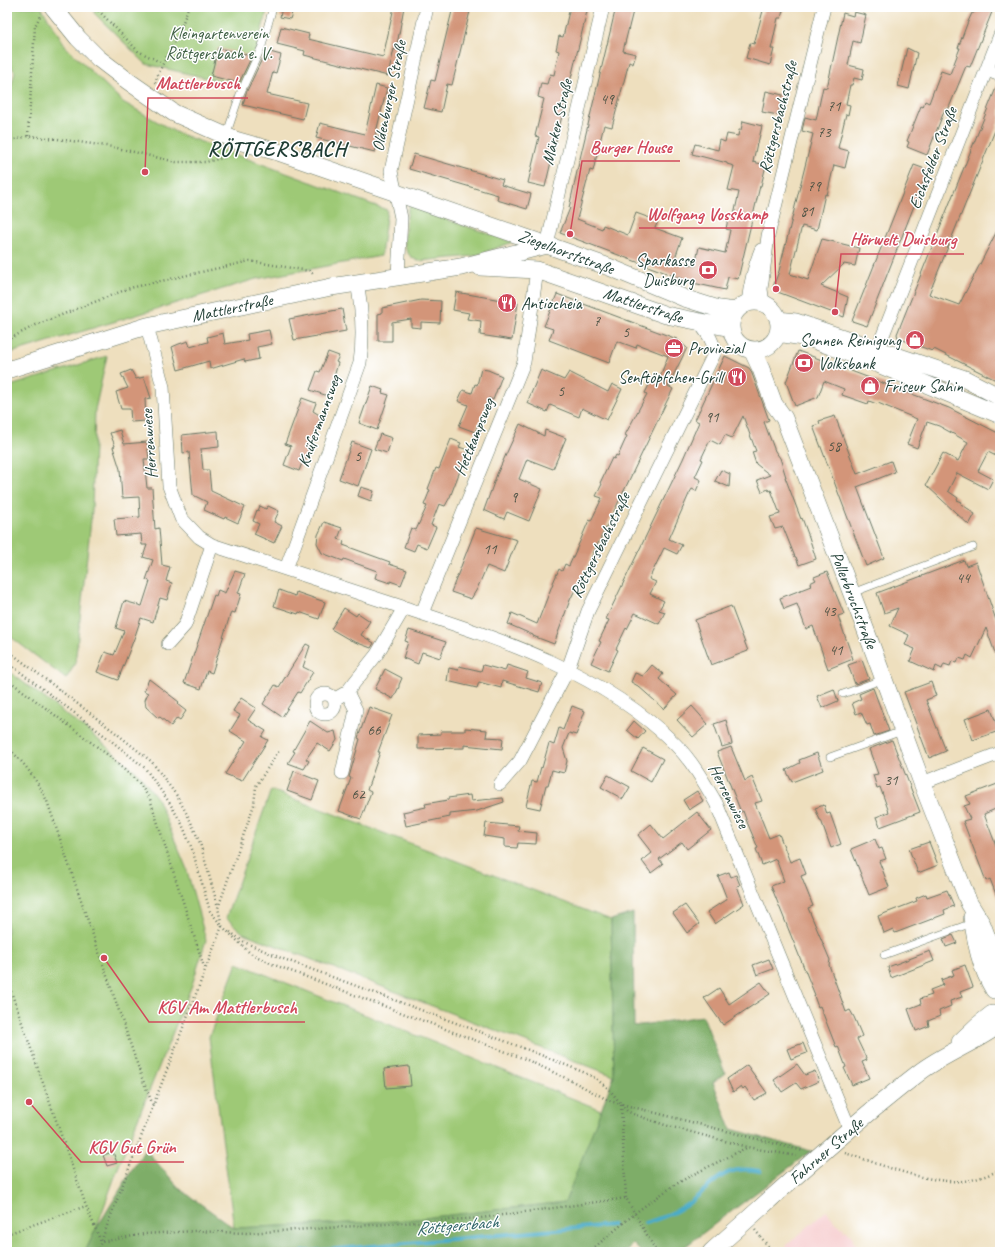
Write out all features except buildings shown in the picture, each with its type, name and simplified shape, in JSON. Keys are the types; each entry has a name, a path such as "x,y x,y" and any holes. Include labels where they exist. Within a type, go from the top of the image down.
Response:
{"street":[{"name":"Ziegelhorststraße","path":"66,7 98,58"},
{"name":"Oldenburger Straße","path":"395,193 391,171 427,7"},
{"name":"Märker Straße","path":"547,245 603,7"},
{"name":"Röttgersbachstraße","path":"749,306 761,289 768,236 824,7"},
{"name":"Ziegelhorststraße","path":"48,9 98,58 128,81 174,112 230,138 278,152 547,245 609,267 684,298 719,309 749,306"},
{"name":"Eichsfelder Straße","path":"875,356 1000,34"},
{"path":"987,70 1000,75"},
{"path":"395,193 401,218 398,276"},
{"name":"Mattlerstraße","path":"7,370 147,326 331,287 461,266 547,245"},
{"name":"Mattlerstraße","path":"461,266 537,270 666,315 730,328"},
{"name":"Hettkampsweg","path":"422,613 524,362 537,270"},
{"name":"Knüfermannsweg","path":"286,569 360,362 363,343 361,303 358,282"},
{"path":"749,306 770,307 775,313 778,327 776,338 759,349 743,347 735,341 730,328 731,322 749,306"},
{"name":"Röttgersbachstraße","path":"500,784 520,761 568,669 588,611 715,352 710,336 699,322"},
{"name":"Herrenwiese","path":"147,326 163,387 169,486 181,518 198,537 212,545 422,613 500,640 568,669 618,699 650,722 676,745 701,776 716,803 850,1130"},
{"path":"778,327 809,338 966,379 1000,397"},
{"name":"Pollerbruchstraße","path":"759,349 761,369 774,404 784,418 852,593 922,783 976,921 1000,972"},
{"path":"875,356 1000,415"},
{"path":"168,644 185,625 212,545"},
{"path":"334,699 347,692 377,654 404,608"},
{"path":"342,773 356,710 347,692"},
{"path":"922,783 1000,753"},
{"name":"Pollerbruchstraße","path":"976,921 977,951 986,976 997,987"},
{"path":"997,987 991,998 997,1020"},
{"name":"Fahrner Straße","path":"711,1252 850,1130 921,1071 945,1056 978,1024 997,1020"}],"lane":[{"path":"230,138 240,94 262,46 273,7"},
{"path":"852,593 973,547"},
{"path":"843,694 884,679"},
{"path":"830,757 902,731"},
{"path":"884,955 976,921"}],"path":[{"path":"99,7 98,10 138,51 162,63"},
{"path":"151,97 162,63 184,22 188,7"},
{"path":"28,136 35,26 48,9"},
{"path":"7,142 28,136 58,139 113,147 176,162 206,162 226,157 230,138"},
{"path":"7,340 36,324 130,288 250,261 310,271 331,287"},
{"path":"7,650 152,762 177,796 200,843 222,926 97,1252"},
{"path":"7,662 145,768 169,802 182,824 192,849 210,910 222,926 250,952 272,964 526,1059 610,1101 928,1178 958,1182 982,1177 1000,1170"},
{"path":"7,680 108,755 139,783 150,799 205,970"},
{"path":"7,747 18,757 38,782 47,801 142,1078 153,1105"},
{"path":"218,908 254,804 256,786 280,749"},
{"path":"222,926 244,942 281,958 526,1048 583,1072 595,1078 609,1089 627,1111 633,1114 665,1125 747,1147 791,1156 825,1152"},
{"path":"7,980 86,1206 101,1242"},
{"path":"621,1104 626,1198 655,1248"},
{"path":"589,1252 635,1213 673,1186 747,1147"},
{"path":"101,1242 144,1234 187,1231 246,1232 481,1218 626,1198"},
{"path":"7,1234 86,1206"},
{"path":"747,1221 773,1252"}],"shaded area":[{"path":"828,1209 827,1212 841,1228 844,1228 844,1231 846,1230 854,1239 852,1240 863,1252 791,1252 786,1246"}],"green space":[{"path":"7,7 41,7 67,48 123,102 177,133 387,210 381,256 256,279 7,354 7,102 15,72 7,60"},
{"name":"Kleingartenverein Röttgersbach e. V.","path":"96,7 268,7 257,48 241,86 146,64 94,13"},
{"path":"411,204 424,204 427,213 513,242 474,256 418,261 412,258 406,249 405,244 408,209"},
{"path":"107,356 95,410 92,511 75,664 66,679 7,634 7,387"},
{"path":"7,670 88,731 139,774 157,798 186,867 206,940 192,985 118,1168 96,1229 85,1252 7,1252"},
{"path":"271,790 611,920 614,1076 243,933 226,918"},
{"path":"633,913 634,1026 703,1016 725,1073 713,1082 731,1129 811,1151 678,1252 641,1252 633,1244 624,1252 85,1252 96,1229 145,1149 180,1189 234,1228 398,1221 565,1202 614,1076 611,920"},
{"path":"237,963 601,1110 566,1202 398,1221 234,1228 209,1037"}],"waterway":[{"name":"Röttgersbach","path":"645,1223 665,1216 685,1206 695,1199 710,1184 726,1174 735,1170 746,1169 760,1171"},
{"name":"Röttgersbach","path":"303,1252 613,1225"}],"place":[{"name":"Mattlerbusch","path":"145,172"},
{"name":"Burger House","path":"570,234"},
{"name":"Sparkasse Duisburg","path":"708,270"},
{"name":"Wolfgang Vosskamp","path":"776,289"},
{"name":"Antiocheia","path":"507,303"},
{"name":"Hörwelt Duisburg","path":"835,312"},
{"name":"Sonnen Reinigung","path":"915,340"},
{"name":"Provinzial","path":"674,348"},
{"name":"Volksbank","path":"804,363"},
{"name":"Senftöpfchen-Grill","path":"737,377"},
{"name":"Friseur Sahin","path":"870,386"},
{"name":"KGV Am Mattlerbusch","path":"104,958"},
{"name":"KGV Gut Grün","path":"29,1102"}],"district":[{"name":"RÖTTGERSBACH","path":"277,149"}]}
